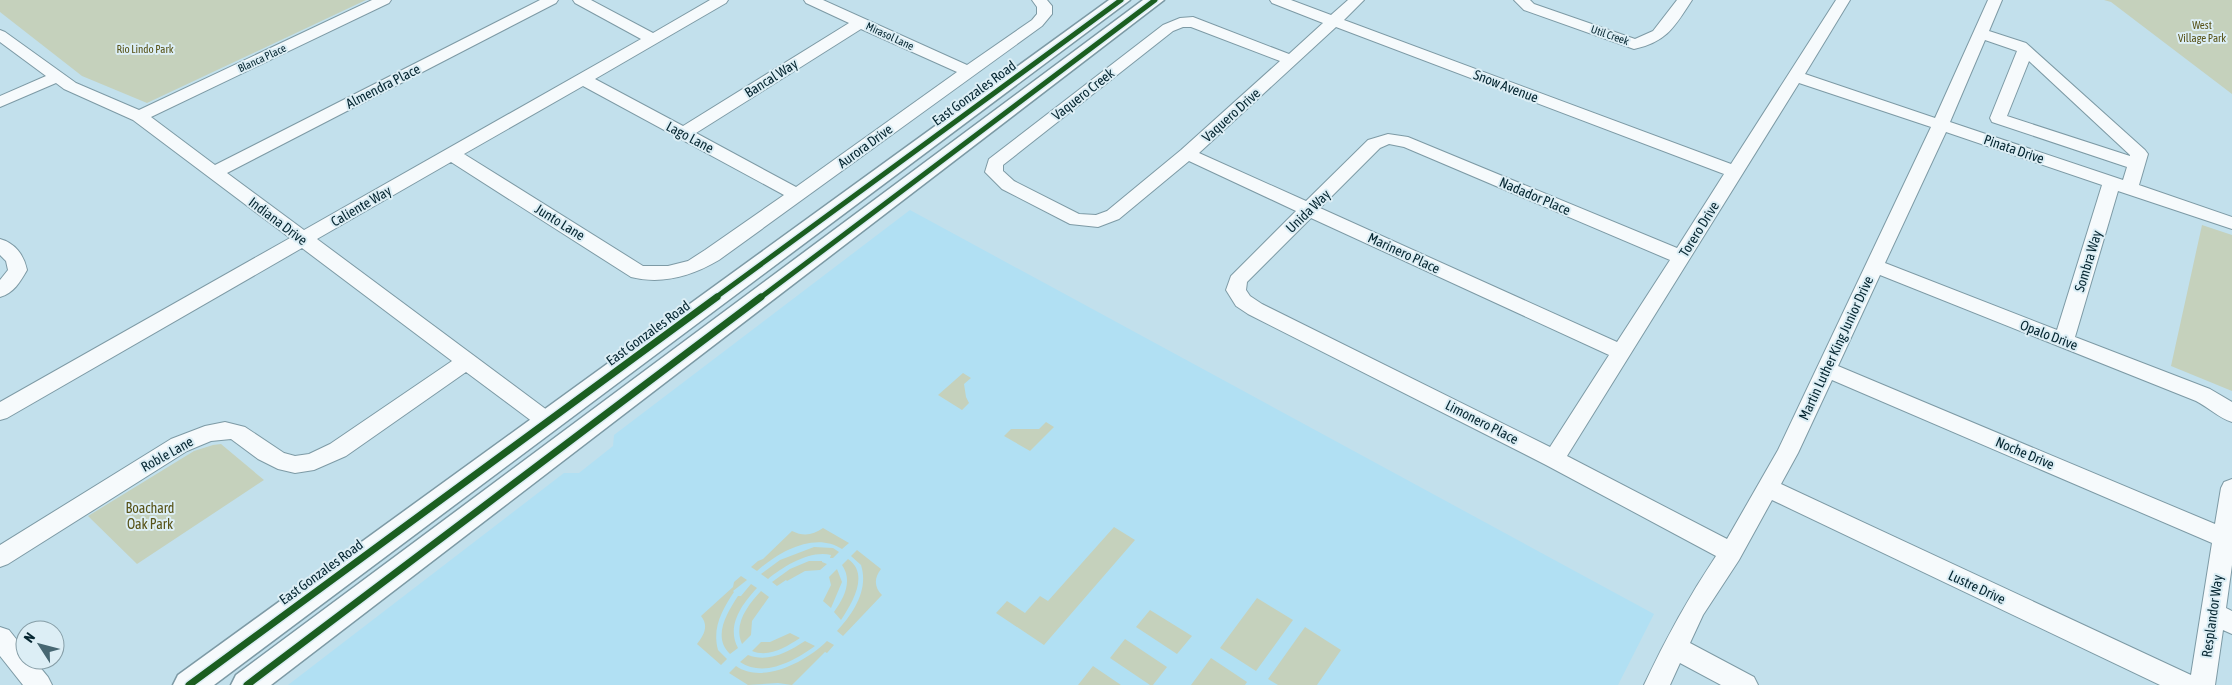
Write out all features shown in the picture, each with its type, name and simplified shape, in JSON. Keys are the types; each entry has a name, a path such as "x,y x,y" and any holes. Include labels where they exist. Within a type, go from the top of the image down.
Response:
{"main road":[{"name":"East Gonzales Road","path":"189,685 1121,0"},
{"path":"246,685 1155,0"},
{"path":"568,443 569,429 574,416 723,306 731,288"},
{"path":"443,538 451,519 462,504 542,440 548,422"}],"street":[{"name":"Blanca Place","path":"139,116 384,0"},
{"name":"Almendra Place","path":"215,172 551,0"},
{"path":"580,0 653,39"},
{"name":"Caliente Way","path":"0,412 721,0"},
{"name":"Mirasol Lane","path":"811,0 968,72"},
{"name":"Snow Avenue","path":"1277,0 1735,172"},
{"name":"Vaquero Drive","path":"1098,221 1113,215 1125,207 1187,154 1357,0"},
{"name":"Util Creek","path":"1521,0 1529,7 1634,44 1648,42 1658,36 1684,0"},
{"name":"Torero Drive","path":"1554,459 1843,0"},
{"name":"Martin Luther King Junior Drive","path":"1657,685 1674,647 1695,608 1769,488 1940,124 1995,0"},
{"name":"Aurora Drive","path":"673,274 696,266 712,256 1037,24 1044,14 1042,3"},
{"name":"Vaquero Creek","path":"1098,221 1076,220 1008,185 994,172 995,163 1168,28 1180,23 1193,22 1291,60"},
{"name":"Bancal Way","path":"683,134 860,23"},
{"path":"1980,33 2021,46 2139,154 2136,164 1998,118 2025,51"},
{"name":"Indiana Drive","path":"0,35 70,86 139,116 548,422"},
{"name":"Pinata Drive","path":"1796,76 2232,223"},
{"path":"0,102 56,77"},
{"name":"Lago Lane","path":"583,79 797,195"},
{"name":"Unida Way","path":"1236,290 1238,281 1245,272 1374,144 1388,139"},
{"name":"Nadador Place","path":"1388,139 1408,142 1681,257"},
{"name":"Junto Lane","path":"451,154 638,272 654,275 673,274"},
{"name":"Marinero Place","path":"1187,154 1622,352"},
{"name":"Sombra Way","path":"2064,340 2121,185 2136,164"},
{"path":"0,245 14,258 18,270 11,281 0,290"},
{"name":"Opalo Drive","path":"1874,266 2203,394 2227,410"},
{"name":"Limonero Place","path":"1236,290 1243,301 1255,309 1554,459 1730,553"},
{"name":"Roble Lane","path":"0,557 179,445 200,436 231,431 243,435 275,460 299,465 315,462 338,450 468,361"},
{"name":"Noche Drive","path":"1826,369 2224,538"},
{"name":"Lustre Drive","path":"1769,488 2186,685"},
{"name":"Resplandor Way","path":"2202,685 2223,618 2224,538 2232,488"},
{"path":"0,638 39,685"},
{"path":"1674,647 1745,685"}],"shaded area":[{"path":"910,210 1654,614 1618,685 288,685 564,473 579,473 613,446 614,435"}],"green space":[{"name":"Rio Lindo Park","path":"0,0 366,0 147,103 82,76 0,12"},
{"name":"West Village Park","path":"2104,0 2232,0 2232,94 2111,2"},
{"path":"2202,225 2232,235 2232,391 2171,366"},
{"path":"963,373 971,378 964,384 969,403 962,410 938,395"},
{"path":"1046,422 1054,427 1030,451 1004,436 1011,429 1039,429"},
{"name":"Boachard Oak Park","path":"221,444 264,480 137,564 88,516 194,451"},
{"path":"1114,527 1135,540 1044,645 996,613 1007,601 1025,613 1040,596 1048,601"},
{"path":"823,528 849,543 842,549 820,542 809,543 786,551 757,571 751,567 763,559 792,531 808,534"},
{"path":"814,547 833,548 839,552 833,558 830,558 831,555 823,554 798,560 768,579 761,574 780,560"},
{"path":"857,550 881,569 876,582 877,589 882,595 843,636 837,631 854,609 863,583 861,565 851,556"},
{"path":"848,559 858,572 857,589 841,620 834,612 846,589 847,577 842,565"},
{"path":"809,561 822,561 827,564 820,570 805,571 777,586 772,582 790,569"},
{"path":"837,569 842,582 831,608 823,601 831,585 829,577"},
{"path":"741,576 747,580 733,591 722,612 717,627 716,642 718,650 727,659 721,665 697,644 705,630 705,623 701,616 733,587 734,582"},
{"path":"751,584 757,588 737,616 734,632 738,648 730,654 722,640 723,625 738,596 741,596"},
{"path":"761,591 769,597 752,621 751,635 742,644 739,629 743,615"},
{"path":"1257,598 1293,620 1256,671 1220,648"},
{"path":"1150,610 1192,636 1177,654 1136,627"},
{"path":"1305,627 1341,650 1317,685 1278,685 1268,679"},
{"path":"790,633 800,638 783,648 771,652 758,653 752,651 761,642 770,642"},
{"path":"1125,639 1167,667 1153,685 1150,685 1110,658"},
{"path":"805,641 815,646 779,666 769,668 749,667 740,662 748,655 763,658 778,655"},
{"path":"827,641 834,645 792,685 778,683 748,685 729,673 736,666 747,671 759,673 784,668 797,663"},
{"path":"1211,658 1247,682 1245,685 1191,685"},
{"path":"1093,666 1121,685 1078,685"}],"cycle path":[{"path":"189,685 1121,0"},
{"path":"247,685 1155,0"}]}
